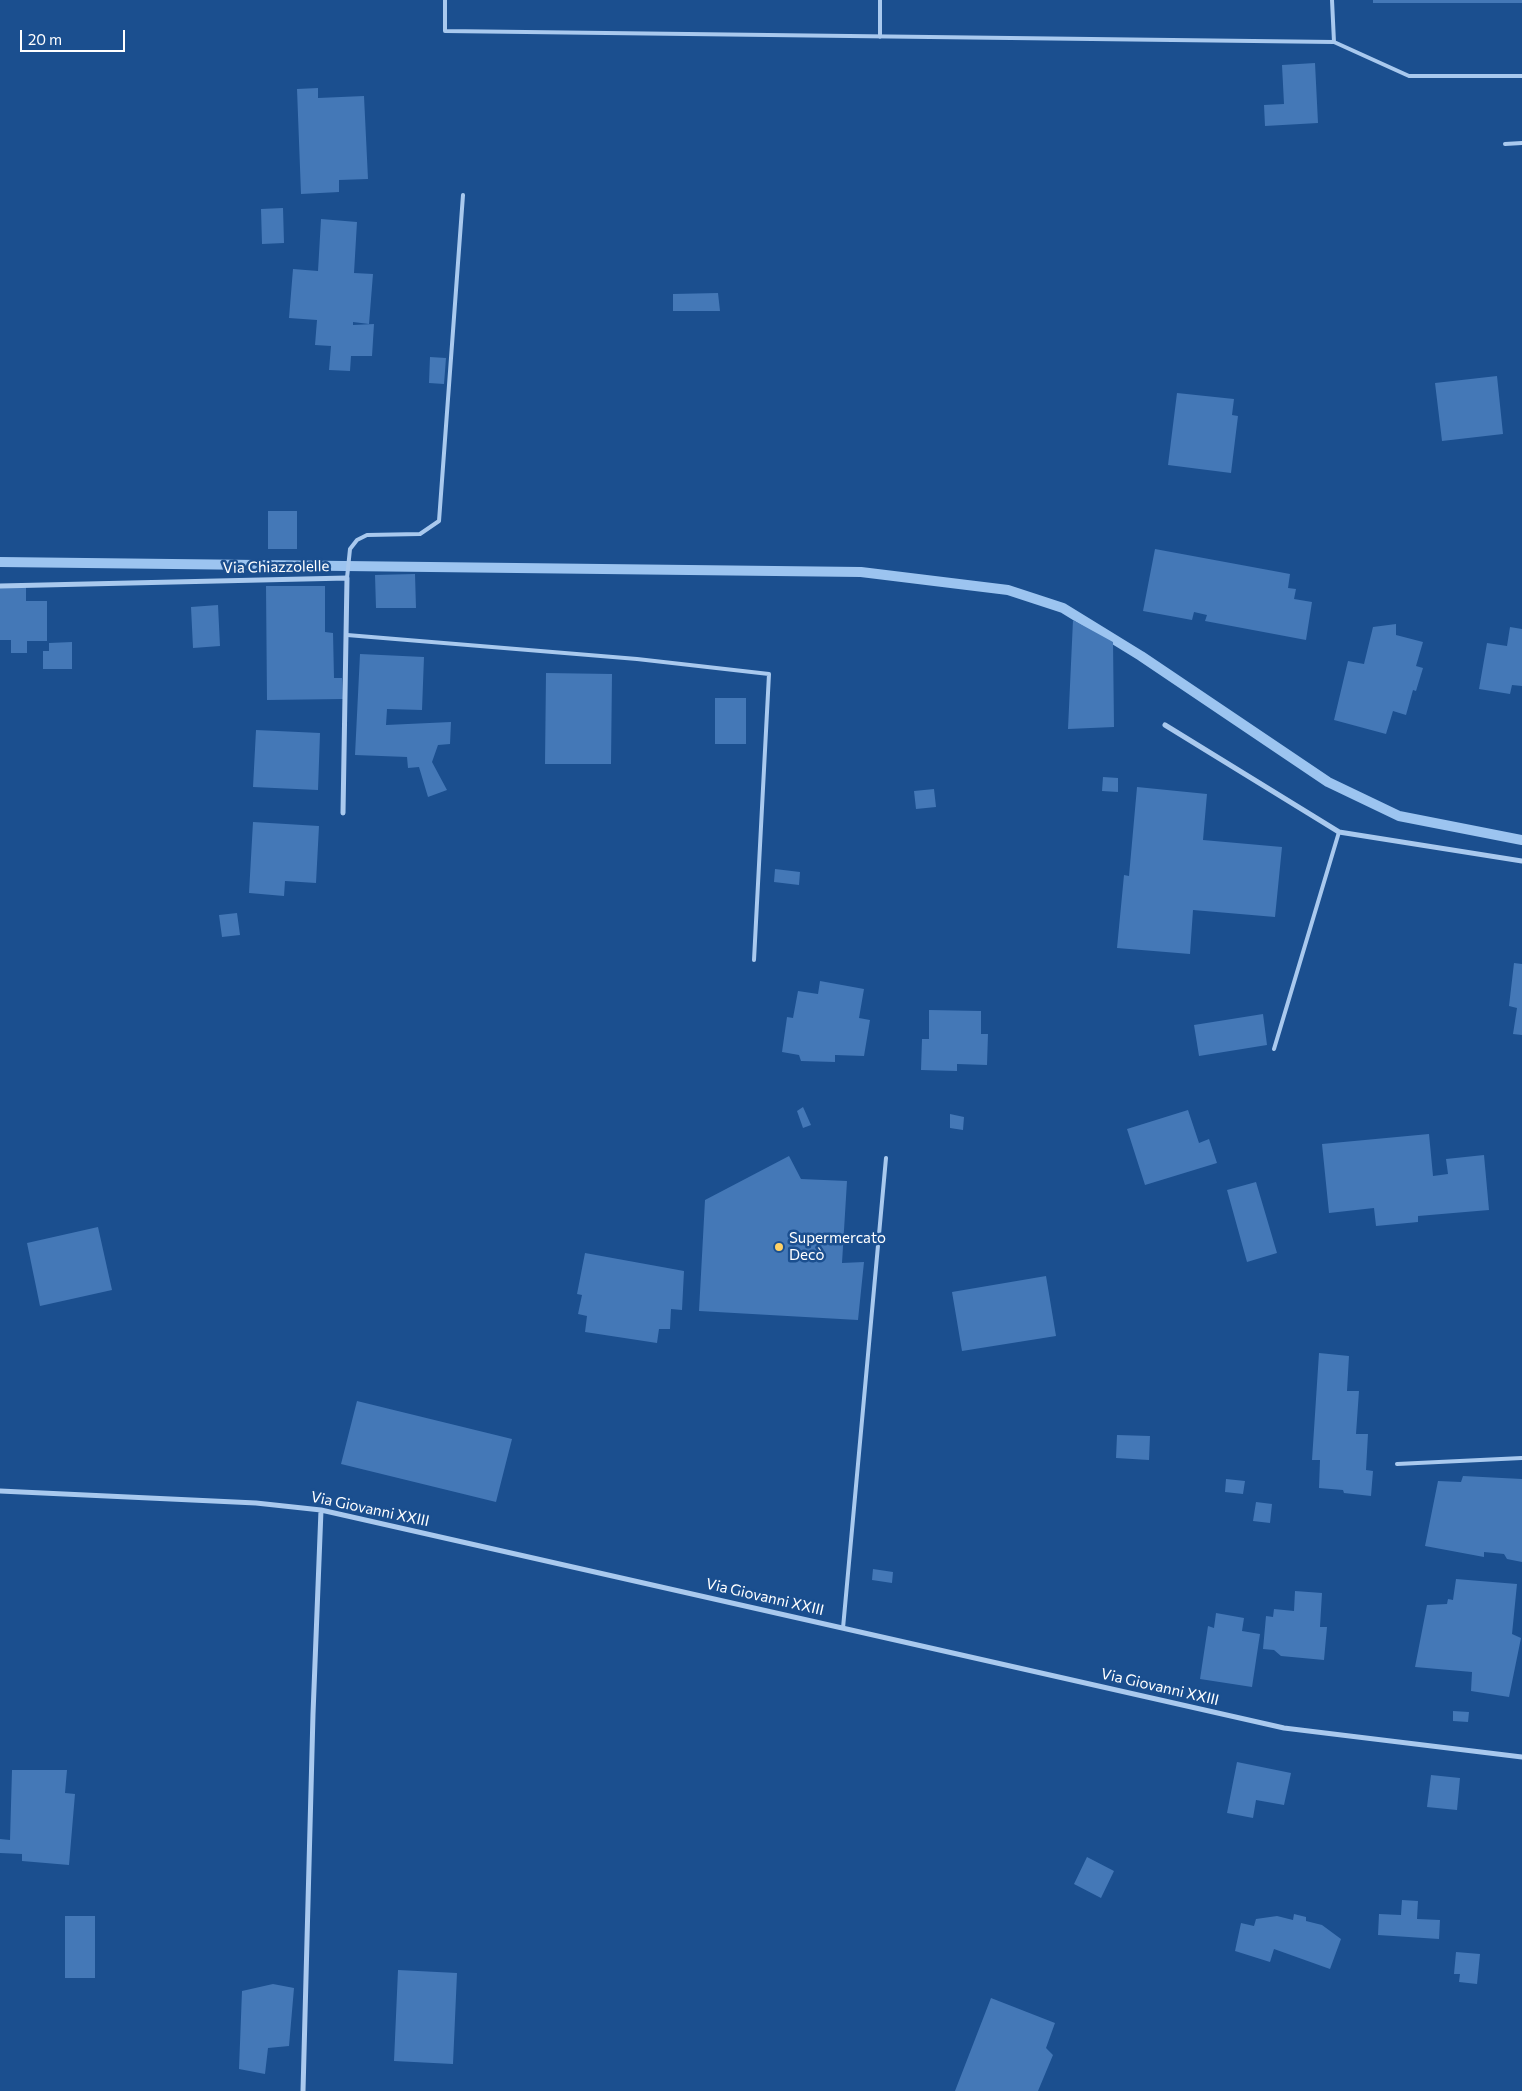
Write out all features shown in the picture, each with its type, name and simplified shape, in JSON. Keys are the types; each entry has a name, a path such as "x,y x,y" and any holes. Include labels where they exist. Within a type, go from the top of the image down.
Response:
{"street":[{"name":"Via Chiazzolelle","path":"0,586 347,578 348,635 343,813"},
{"path":"1165,725 1339,832 1522,861"},
{"name":"Via Giovanni XXIII","path":"0,1491 256,1504 321,1510 1284,1728 1522,1757"},
{"path":"304,2091 313,1714 321,1510"}],"lane":[{"path":"445,0 445,31 1334,42 1409,76 1522,76"},
{"path":"880,0 880,37"},
{"path":"1332,0 1334,42"},
{"path":"1505,144 1522,143"},
{"path":"347,578 350,549 357,540 367,535 420,534 438,521 463,195"},
{"path":"348,635 637,659 769,674 754,960"},
{"path":"1274,1049 1339,832"},
{"path":"843,1628 886,1158"},
{"path":"1397,1464 1522,1458"}],"building":[{"path":"1373,0 1522,0 1522,3 1373,3"},
{"path":"1315,63 1318,123 1265,126 1264,105 1284,104 1282,65"},
{"path":"318,88 318,98 364,96 368,179 339,180 339,192 301,194 297,89"},
{"path":"283,208 284,243 262,244 261,209"},
{"path":"321,219 357,222 354,273 373,274 369,324 353,322 353,325 374,324 372,356 351,356 350,371 329,370 331,346 315,345 317,320 289,318 293,269 318,271"},
{"path":"718,293 720,311 673,311 673,294"},
{"path":"430,357 446,358 444,384 429,383"},
{"path":"1497,376 1503,434 1442,441 1435,383"},
{"path":"1177,393 1234,399 1232,415 1238,416 1231,473 1168,465"},
{"path":"268,511 297,511 297,549 268,549"},
{"path":"1155,549 1290,574 1288,588 1296,589 1294,599 1312,602 1306,640 1205,621 1207,615 1194,612 1192,620 1143,611"},
{"path":"415,574 416,608 376,608 375,575"},
{"path":"0,586 26,587 26,601 47,601 47,641 27,641 27,653 11,653 11,640 0,640"},
{"path":"266,586 325,586 325,632 333,633 334,678 342,678 343,699 267,700"},
{"path":"218,605 220,646 193,648 191,607"},
{"path":"1073,620 1113,642 1114,727 1068,729"},
{"path":"1396,624 1396,635 1423,642 1416,666 1423,668 1416,691 1413,690 1406,715 1393,711 1386,734 1334,720 1348,661 1364,664 1373,627"},
{"path":"1510,627 1522,629 1522,686 1512,685 1510,694 1479,689 1487,643 1507,646"},
{"path":"72,642 72,669 43,669 43,651 49,651 49,643"},
{"path":"360,654 424,657 422,710 387,709 386,725 451,722 450,744 438,745 432,762 447,790 428,797 419,767 408,768 407,757 355,755"},
{"path":"546,673 612,674 611,764 545,764"},
{"path":"715,698 746,698 746,744 715,744"},
{"path":"256,730 320,733 318,790 253,787"},
{"path":"1103,777 1118,778 1118,792 1102,791"},
{"path":"1137,787 1207,794 1203,840 1282,847 1275,917 1193,910 1190,954 1117,948 1124,875 1129,876"},
{"path":"934,789 936,807 916,809 914,791"},
{"path":"253,822 319,826 316,883 285,881 284,896 249,893"},
{"path":"775,869 800,872 799,885 774,882"},
{"path":"237,913 240,935 222,937 219,915"},
{"path":"1514,963 1522,964 1522,1035 1513,1034 1517,1008 1509,1006"},
{"path":"820,981 864,989 859,1018 870,1020 864,1056 835,1055 835,1062 801,1061 799,1055 782,1052 787,1017 793,1018 798,991 818,994"},
{"path":"929,1010 981,1011 981,1034 988,1034 987,1065 957,1064 957,1071 921,1070 922,1039 929,1039"},
{"path":"1263,1014 1267,1045 1199,1056 1194,1025"},
{"path":"803,1107 811,1125 803,1128 797,1111"},
{"path":"1188,1110 1199,1143 1209,1139 1217,1163 1145,1185 1127,1129"},
{"path":"950,1114 964,1117 963,1130 950,1128"},
{"path":"1429,1134 1433,1176 1448,1174 1446,1159 1484,1155 1489,1210 1418,1216 1418,1222 1376,1226 1374,1208 1329,1213 1322,1144"},
{"path":"789,1156 801,1179 847,1181 842,1263 864,1262 858,1320 699,1311 705,1200"},
{"path":"1256,1182 1277,1253 1247,1262 1227,1190"},
{"path":"98,1227 112,1290 40,1306 27,1243"},
{"path":"585,1253 684,1271 682,1310 671,1309 670,1329 659,1329 657,1343 585,1332 587,1316 578,1314 582,1295 577,1294"},
{"path":"1046,1276 1056,1336 962,1351 952,1292"},
{"path":"1319,1353 1349,1356 1347,1391 1359,1391 1356,1434 1368,1434 1366,1470 1373,1471 1371,1496 1344,1493 1343,1490 1319,1488 1320,1460 1312,1460"},
{"path":"357,1401 512,1439 496,1502 341,1464"},
{"path":"1117,1435 1150,1436 1149,1460 1116,1458"},
{"path":"1463,1476 1522,1479 1522,1562 1507,1559 1504,1554 1484,1552 1484,1557 1425,1546 1438,1481 1461,1482"},
{"path":"1226,1479 1245,1481 1243,1494 1225,1492"},
{"path":"1256,1502 1272,1504 1270,1523 1253,1521"},
{"path":"873,1569 893,1572 892,1583 872,1580"},
{"path":"1456,1579 1517,1584 1512,1634 1521,1638 1509,1697 1471,1691 1472,1672 1415,1667 1427,1605 1447,1604 1448,1599 1453,1600"},
{"path":"1295,1591 1322,1593 1320,1627 1327,1627 1324,1660 1281,1656 1274,1650 1263,1649 1266,1616 1273,1617 1274,1609 1294,1611"},
{"path":"1216,1613 1244,1618 1242,1631 1260,1634 1252,1687 1200,1679 1208,1626 1214,1628"},
{"path":"1453,1711 1469,1712 1468,1722 1453,1721"},
{"path":"1237,1762 1291,1773 1284,1805 1256,1800 1253,1818 1227,1813"},
{"path":"12,1770 67,1770 65,1793 75,1794 69,1865 22,1861 22,1854 0,1853 0,1839 10,1840"},
{"path":"1431,1775 1460,1778 1457,1810 1427,1807"},
{"path":"1087,1857 1114,1871 1101,1898 1074,1884"},
{"path":"1402,1900 1418,1901 1417,1919 1440,1920 1439,1939 1378,1935 1379,1914 1401,1915"},
{"path":"1294,1914 1306,1917 1306,1921 1322,1925 1341,1939 1330,1969 1274,1949 1270,1962 1235,1951 1241,1923 1254,1926 1256,1919 1277,1916 1293,1920"},
{"path":"65,1916 95,1916 95,1978 65,1978"},
{"path":"1456,1952 1480,1954 1477,1984 1459,1982 1460,1974 1454,1974"},
{"path":"398,1970 457,1973 453,2064 394,2061"},
{"path":"273,1984 294,1988 289,2046 268,2048 265,2074 239,2069 242,1991"},
{"path":"991,1998 1055,2023 1046,2048 1053,2055 1038,2091 955,2091"}],"waterway":[{"path":"0,562 861,572 1008,590 1063,608 1141,656 1328,782 1399,816 1522,840"}],"place":[{"name":"Supermercato Decò","path":"779,1247"}]}
